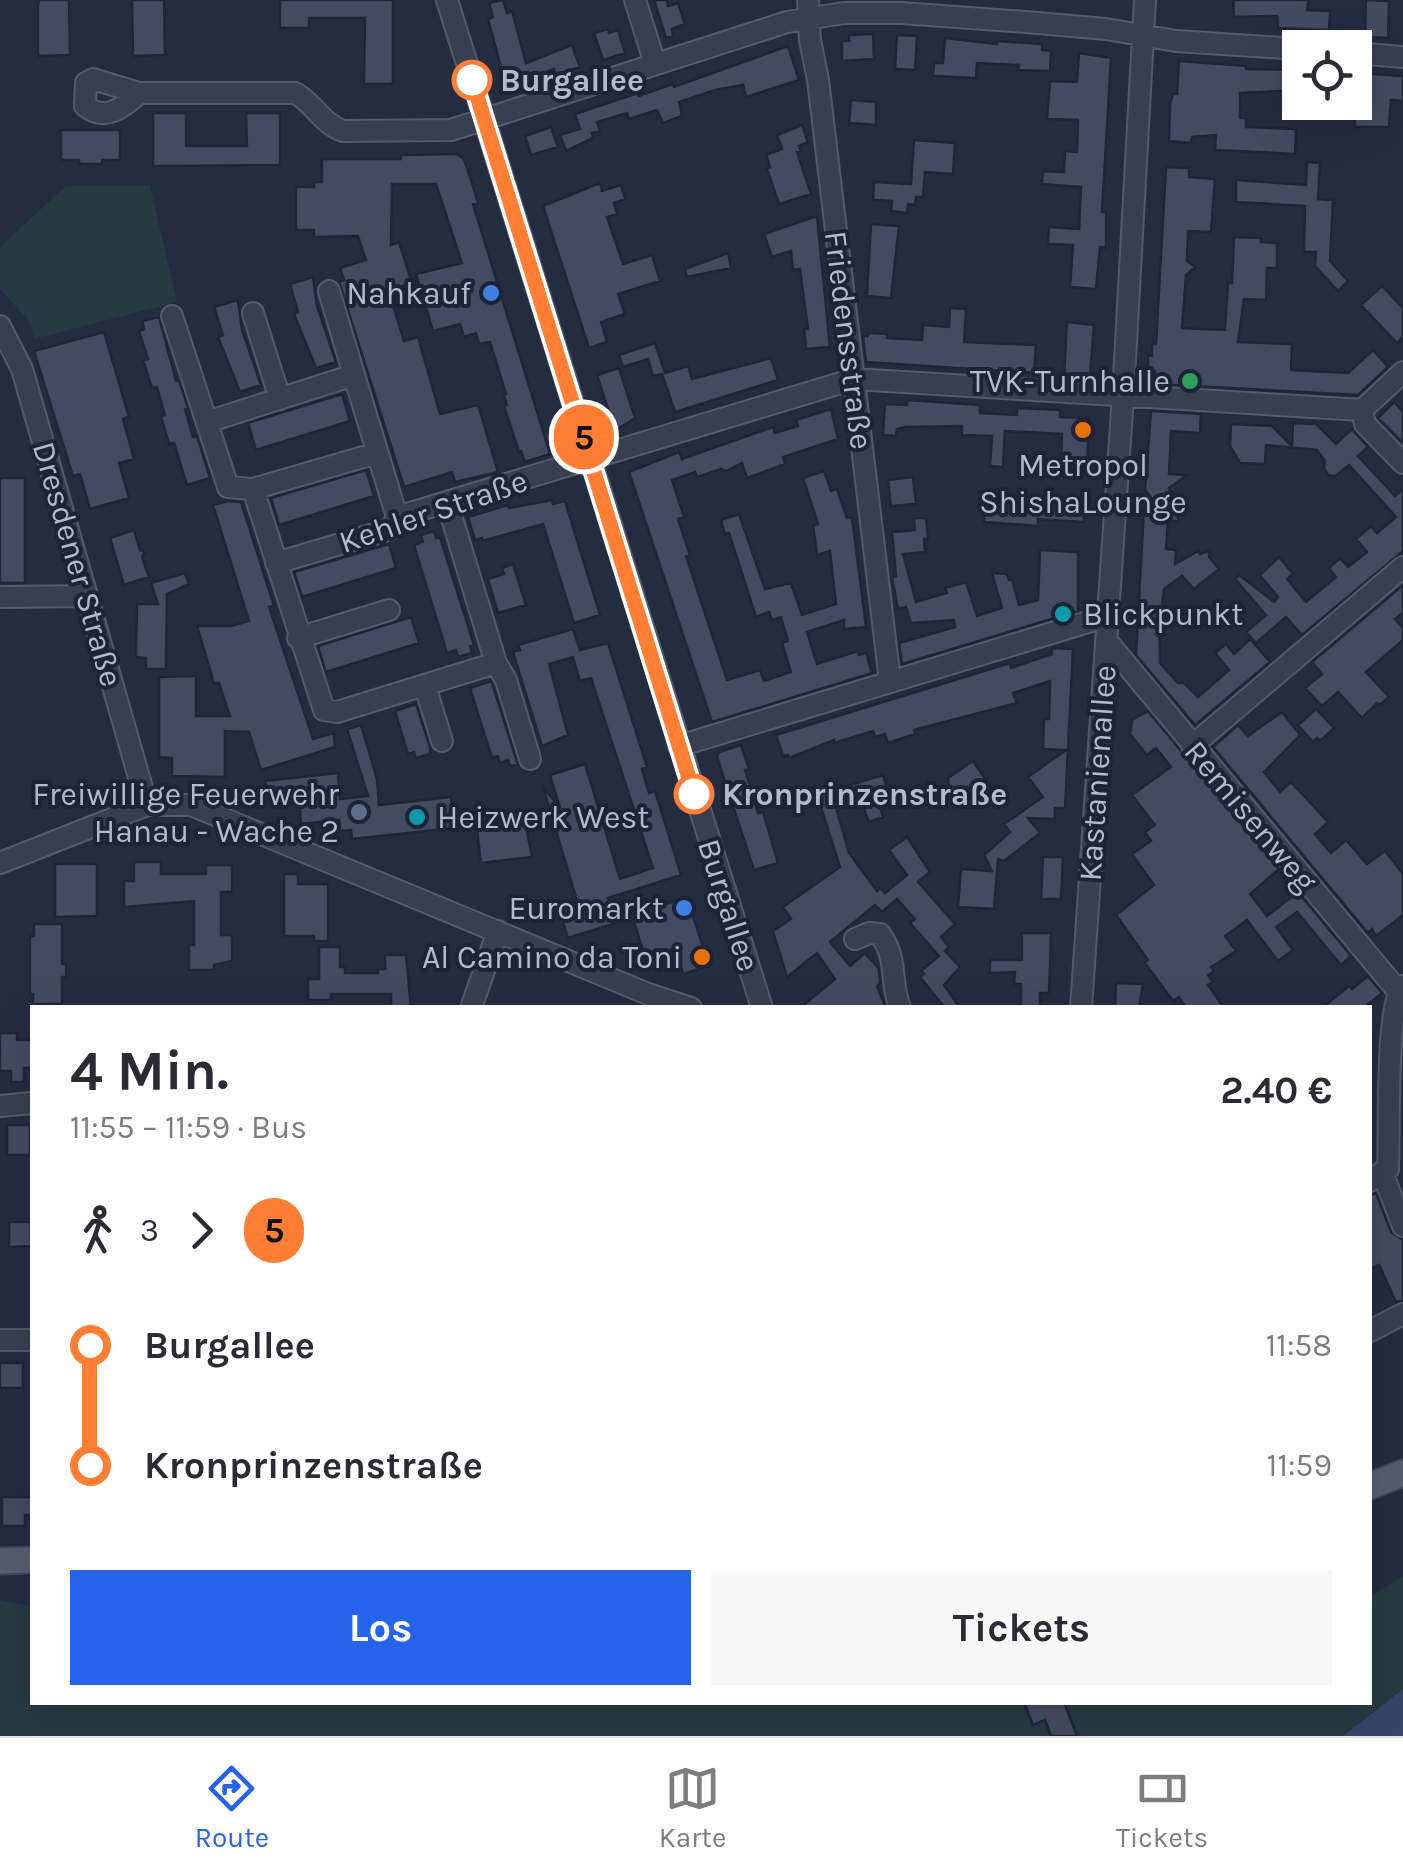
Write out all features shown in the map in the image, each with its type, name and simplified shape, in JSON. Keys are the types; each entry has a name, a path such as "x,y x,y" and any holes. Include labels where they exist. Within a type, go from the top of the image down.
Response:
{"main road":[{"path":"1372,1485 1403,1473"},
{"path":"0,1560 30,1560"}],"street":[{"name":"Burgallee","path":"448,0 761,1005"},
{"path":"635,0 656,64"},
{"name":"Kastanienallee","path":"1081,1005 1146,0"},
{"path":"138,93 295,93 332,127 351,132 451,130 656,64 809,8 1106,28 1144,36 1282,48"},
{"name":"Friedensstraße","path":"809,8 890,682"},
{"path":"1372,55 1403,58"},
{"path":"330,291 398,517"},
{"path":"253,312 280,399"},
{"path":"172,316 228,487 252,489 377,453"},
{"name":"Dresdener Straße","path":"0,326 22,369 147,805"},
{"path":"854,379 1362,410 1403,372"},
{"path":"207,422 354,375"},
{"name":"Kehler Straße","path":"276,563 391,528 398,517 854,379"},
{"path":"1362,410 1366,424 1403,463"},
{"path":"252,489 324,710 337,712 496,663"},
{"path":"447,502 530,759"},
{"path":"1192,746 1403,567"},
{"path":"0,597 87,596"},
{"path":"298,638 389,610"},
{"path":"679,746 1108,616"},
{"name":"Remisenweg","path":"1106,640 1360,947 1400,989"},
{"path":"425,686 442,741"},
{"path":"0,863 147,805 178,803 201,807 682,1005"},
{"path":"472,1005 498,932"},
{"path":"855,939 869,933 880,934 890,949 899,1005"},
{"path":"1400,989 1391,1034 1380,1174 1403,1226"},
{"path":"0,1106 30,1102"},
{"path":"1372,1330 1403,1314"},
{"path":"0,1340 30,1340"}],"shaded area":[{"path":"66,186 150,186 177,302 34,339 29,321 0,289 0,247"},
{"path":"1403,1576 1403,1689 1343,1736 0,1736 0,1600 30,1606 30,1705 1372,1705 1372,1596"}],"water":[{"path":"1403,1689 1403,1736 1343,1736"}],"building":[{"path":"40,0 69,0 70,55 38,56"},
{"path":"132,0 164,0 165,55 133,56"},
{"path":"280,0 393,0 393,84 364,84 365,18 309,18 309,28 280,28"},
{"path":"503,0 507,13 512,11 526,63 572,45 580,67 556,75 554,69 506,86 488,19 493,17 489,3"},
{"path":"654,0 667,0 668,6 678,3 685,24 672,29 673,36 666,38"},
{"path":"1233,0 1309,0 1307,10 1330,11 1329,30 1278,28 1277,16 1234,17"},
{"path":"1366,0 1389,1 1388,38 1372,37 1372,30 1365,30"},
{"path":"608,29 609,33 618,30 625,53 603,60 594,33"},
{"path":"873,34 874,59 842,61 842,41 849,41 849,35"},
{"path":"897,35 917,36 915,70 895,69"},
{"path":"945,38 1042,44 1042,50 1051,51 1050,71 977,63 976,78 933,76 934,63 943,63"},
{"path":"788,46 799,80 746,97 743,85 715,90 679,102 682,116 663,123 657,110 629,119 627,113 597,122 600,131 592,133 593,138 566,151 560,135 580,129 575,114 638,93 639,96 673,84 674,87"},
{"path":"1079,53 1111,58 1102,212 1106,212 1106,248 1100,247 1096,289 1070,287 1073,245 1048,244 1049,227 1079,229 1081,187 1042,184 1043,171 1064,172 1065,151 1077,152 1078,120 1047,119 1050,81 1077,82"},
{"path":"1179,61 1282,70 1282,91 1240,93 1240,118 1246,118 1246,127 1296,129 1295,154 1215,150 1216,135 1192,137 1191,143 1169,141 1170,104 1173,94 1177,94"},
{"path":"1372,74 1403,76 1403,101 1391,100 1389,127 1355,127 1355,120 1372,120"},
{"path":"851,100 876,102 876,125 849,123"},
{"path":"153,113 186,113 186,146 247,146 246,113 280,113 280,165 153,166"},
{"path":"802,125 808,142 799,146 801,151 797,152 811,194 779,204 766,155 782,149 777,135"},
{"path":"551,127 558,147 531,155 525,136"},
{"path":"61,130 120,130 120,160 79,164 79,160 61,160"},
{"path":"914,140 955,143 953,174 925,172 923,197 916,197 915,205 908,204 907,213 891,211 892,201 873,200 874,182 911,184"},
{"path":"457,154 464,159 472,183 478,203 473,204 550,454 525,462 519,452 490,342 479,344 476,333 464,337 460,324 433,331 416,274 462,263 436,184 392,184 391,245 399,242 412,283 388,290 404,341 418,337 440,414 478,405 498,472 455,482 452,472 404,487 339,282 344,280 340,268 366,260 358,236 314,237 314,230 296,230 296,187 314,187 314,182 322,182 322,159"},
{"path":"1307,162 1320,163 1318,199 1333,200 1330,261 1348,281 1338,291 1315,266 1316,252 1304,252 1305,206 1236,202 1236,180 1306,185"},
{"path":"1166,167 1189,168 1189,177 1215,179 1211,232 1188,231 1187,261 1195,267 1186,275 1182,328 1225,330 1234,237 1261,238 1261,242 1277,243 1277,268 1267,268 1266,300 1244,299 1238,342 1292,344 1291,370 1348,373 1373,350 1388,367 1358,395 1154,384 1155,371 1148,370 1148,355 1152,356 1152,344 1156,344"},
{"path":"600,183 602,191 621,185 625,199 614,203 617,214 607,217 623,264 652,255 660,281 618,294 625,314 601,322 607,342 589,348 543,206"},
{"path":"817,216 830,347 806,349 804,329 808,329 800,269 793,270 791,251 772,257 764,234"},
{"path":"871,224 899,226 891,298 867,296"},
{"path":"728,253 731,268 687,277 685,269"},
{"path":"313,277 317,306 336,362 316,368 294,314 298,312 290,284"},
{"path":"1382,286 1403,308 1403,337 1397,343 1361,305"},
{"path":"238,300 242,330 261,385 240,392 218,337 223,335 214,307"},
{"path":"950,308 966,309 964,342 1036,345 1034,373 866,362 863,336 887,334 887,338 922,340 923,325 949,327"},
{"path":"159,317 176,381 179,380 188,408 185,409 193,437 197,436 210,478 187,485 174,443 169,444 157,387 152,388 143,360 148,359 139,331 144,329 142,321"},
{"path":"1067,322 1094,325 1090,376 1064,375"},
{"path":"104,332 129,417 123,419 134,459 119,463 129,498 90,509 80,474 73,476 34,351"},
{"path":"655,343 665,373 688,366 692,379 771,358 778,380 675,412 662,374 653,376 648,359 623,367 619,355"},
{"path":"619,368 635,418 615,431 597,375"},
{"path":"342,394 350,421 256,450 248,423"},
{"path":"907,400 980,405 980,413 1017,415 1017,408 1060,410 1060,417 1089,418 1087,465 1061,464 1062,434 1005,431 1003,467 990,466 992,436 962,435 962,426 906,427 897,429 896,436 883,435 885,404 907,405"},
{"path":"1394,402 1403,412 1403,443 1378,418"},
{"path":"831,409 838,439 783,457 785,464 747,478 742,463 726,471 697,477 695,472 672,480 684,517 678,519 690,555 686,556 727,680 760,670 764,681 791,672 782,643 788,641 781,617 772,620 769,612 756,617 729,533 725,534 721,520 739,514 765,589 791,583 802,615 836,604 830,551 817,555 813,526 818,524 803,478 824,471 831,491 837,489 847,518 852,517 866,627 844,629 844,620 807,632 817,664 858,651 859,655 866,653 872,673 712,722 629,472 679,452 682,459 773,427 775,433 798,426 796,420"},
{"path":"1151,411 1201,414 1200,433 1171,431 1169,474 1187,475 1169,488 1178,502 1178,521 1168,521 1166,549 1176,550 1175,564 1198,551 1209,551 1219,569 1194,589 1182,576 1164,589 1159,606 1160,663 1198,697 1229,670 1215,653 1226,644 1234,654 1250,639 1270,662 1195,725 1136,655 1144,509 1135,509 1150,496 1145,490"},
{"path":"1293,423 1316,424 1336,444 1352,429 1368,447 1358,456 1395,496 1403,489 1403,551 1302,635 1286,617 1256,643 1246,632 1266,615 1235,579 1239,575 1274,602 1278,597 1260,575 1279,557 1293,574 1287,579 1306,602 1336,577 1329,568 1340,558 1348,567 1367,552 1356,539 1371,526 1377,533 1396,517 1349,465 1335,476 1328,475 1317,450 1266,445 1265,464 1240,463 1230,446 1231,424 1272,426 1292,446"},
{"path":"366,470 374,496 279,525 271,498"},
{"path":"913,477 916,504 891,506 888,480"},
{"path":"0,478 25,478 25,583 0,583"},
{"path":"985,495 1085,498 1084,522 1038,519 1038,526 984,522"},
{"path":"552,500 553,504 565,501 600,615 574,623 543,524 482,541 475,540 468,517 508,505 509,508"},
{"path":"241,502 274,606 269,607 313,739 334,733 335,747 261,770 249,732 225,731 225,777 172,776 172,758 159,757 159,677 196,676 196,716 230,716 219,683 214,683 197,626 231,626 249,621 213,505"},
{"path":"914,518 926,518 928,539 924,539 925,552 903,554 916,602 947,593 945,588 966,582 977,616 1002,608 992,573 1007,574 1012,579 1019,605 1038,600 1040,550 1078,552 1078,611 902,664 899,643 955,627 954,620 911,623 906,607 898,609 892,578 896,576 892,532 915,530"},
{"path":"134,530 140,550 145,552 142,557 149,577 124,585 110,538"},
{"path":"434,531 436,538 440,537 474,645 470,646 472,653 458,657 456,650 447,653 414,545 423,542 421,535"},
{"path":"389,544 396,568 302,597 294,572"},
{"path":"513,564 526,605 498,613 488,579 504,574 502,568"},
{"path":"185,573 189,584 167,594 166,669 146,669 146,658 136,657 137,604 158,604 151,583"},
{"path":"1403,585 1403,613 1395,619 1403,628 1403,640 1366,672 1389,697 1362,718 1338,692 1322,706 1305,688 1322,674 1312,662"},
{"path":"411,617 419,643 326,672 318,646"},
{"path":"573,629 580,650 608,643 647,767 642,769 649,793 655,791 681,875 608,898 616,923 568,938 559,910 578,904 543,787 560,808 550,775 585,764 620,879 653,868 591,678 580,681 573,657 549,664 568,735 542,746 513,652 520,650 518,645"},
{"path":"1052,648 1073,649 1065,808 1055,808 1055,819 1028,818 1040,833 1004,861 998,859 994,909 958,907 961,869 992,871 984,855 1010,832 1004,824 1043,797 1028,777 1066,750 1043,749 1050,681 1013,693 1017,703 914,730 915,734 888,743 885,734 875,737 873,731 834,740 789,758 783,756 776,735 1010,663 1011,668 1052,654"},
{"path":"491,681 518,765 510,766 508,760 500,763 498,756 492,758 470,688"},
{"path":"416,704 430,754 416,758 414,752 408,754 395,711"},
{"path":"1316,709 1334,728 1320,741 1317,738 1313,742 1298,725"},
{"path":"1148,711 1279,869 1250,894 1267,916 1298,892 1351,956 1341,965 1297,912 1276,927 1293,950 1278,961 1247,920 1225,936 1236,951 1211,967 1214,971 1208,975 1213,982 1208,985 1222,1005 1184,1005 1179,997 1173,1001 1116,915 1154,885 1132,854 1151,841 1145,832 1155,825 1132,795 1171,767 1156,748 1147,755 1130,734 1132,720"},
{"path":"1282,712 1300,735 1264,772 1280,792 1291,782 1328,822 1315,834 1331,853 1346,840 1367,864 1385,851 1403,874 1403,915 1376,936 1372,929 1368,933 1213,747 1238,725 1248,736"},
{"path":"361,725 377,779 379,805 451,797 454,828 352,839 351,830 340,831 339,820 301,824 299,794 269,794 265,781 338,773 340,799 368,796 347,729"},
{"path":"741,745 758,813 763,812 778,863 754,870 717,757 719,752"},
{"path":"973,761 996,795 980,806 967,787 956,795 948,783 948,778"},
{"path":"883,775 890,796 878,801 883,817 869,822 859,796 835,804 849,853 877,891 880,888 885,893 907,875 889,850 907,837 930,872 918,882 955,924 941,937 949,947 945,951 960,967 944,985 958,1005 943,1005 920,977 924,974 921,971 939,956 910,923 915,919 897,899 882,912 875,905 830,942 850,966 865,953 879,969 877,986 885,1005 804,1005 835,979 817,953 787,977 773,931 791,919 783,907 840,867 817,795"},
{"path":"524,816 532,857 481,863 477,830 501,827 500,819"},
{"path":"1043,857 1063,857 1061,899 1041,899"},
{"path":"134,862 161,862 161,874 206,874 206,865 232,865 232,892 221,892 221,935 232,935 232,961 214,965 214,970 189,970 189,945 194,945 194,901 124,907 124,881 134,881"},
{"path":"55,864 97,864 97,916 55,917"},
{"path":"284,874 298,874 298,884 328,884 328,941 314,941 314,936 284,936"},
{"path":"687,897 709,966 683,974 676,948 645,957 632,915"},
{"path":"34,924 62,924 62,964 66,964 66,977 62,977 62,1004 33,1004 30,936 34,936"},
{"path":"1022,933 1051,933 1049,993 1040,993 1040,1005 1021,1005 1021,984 1014,984 1015,972 990,973 990,960 1022,960"},
{"path":"319,947 340,947 340,967 345,967 345,973 378,973 378,969 385,969 385,955 406,955 411,1005 391,1005 391,994 331,994 331,1000 308,1000 308,979 319,979"},
{"path":"1368,976 1382,993 1368,1005 1326,1005 1349,986 1352,989"},
{"path":"1116,983 1143,984 1140,1005 1115,1005"},
{"path":"0,1033 17,1033 17,1040 30,1040 30,1068 24,1068 24,1082 11,1082 11,1071 0,1071"},
{"path":"7,1125 30,1125 30,1155 7,1155"},
{"path":"1376,1193 1391,1232 1403,1240 1403,1300 1396,1302 1379,1265 1372,1268 1372,1194"},
{"path":"9,1222 30,1222 30,1246 9,1247"},
{"path":"0,1363 23,1363 23,1388 0,1388"},
{"path":"2,1497 30,1497 30,1515 25,1515 25,1526 2,1526"},
{"path":"1025,1705 1065,1705 1077,1736 1051,1736 1045,1720 1033,1725"}],"bus line":[{"name":"5","path":"472,80 694,794"}],"place":[{"name":"Burgallee","path":"472,80"},
{"name":"Nahkauf","path":"491,293"},
{"name":"TVK-Turnhalle","path":"1190,381"},
{"name":"Metropol ShishaLounge","path":"1083,430"},
{"name":"Blickpunkt","path":"1063,614"},
{"name":"Kronprinzenstraße","path":"694,794"},
{"name":"Freiwillige Feuerwehr Hanau - Wache 2","path":"359,812"},
{"name":"Heizwerk West","path":"417,817"},
{"name":"Euromarkt","path":"684,908"},
{"name":"Al Camino da Toni","path":"702,957"}]}
